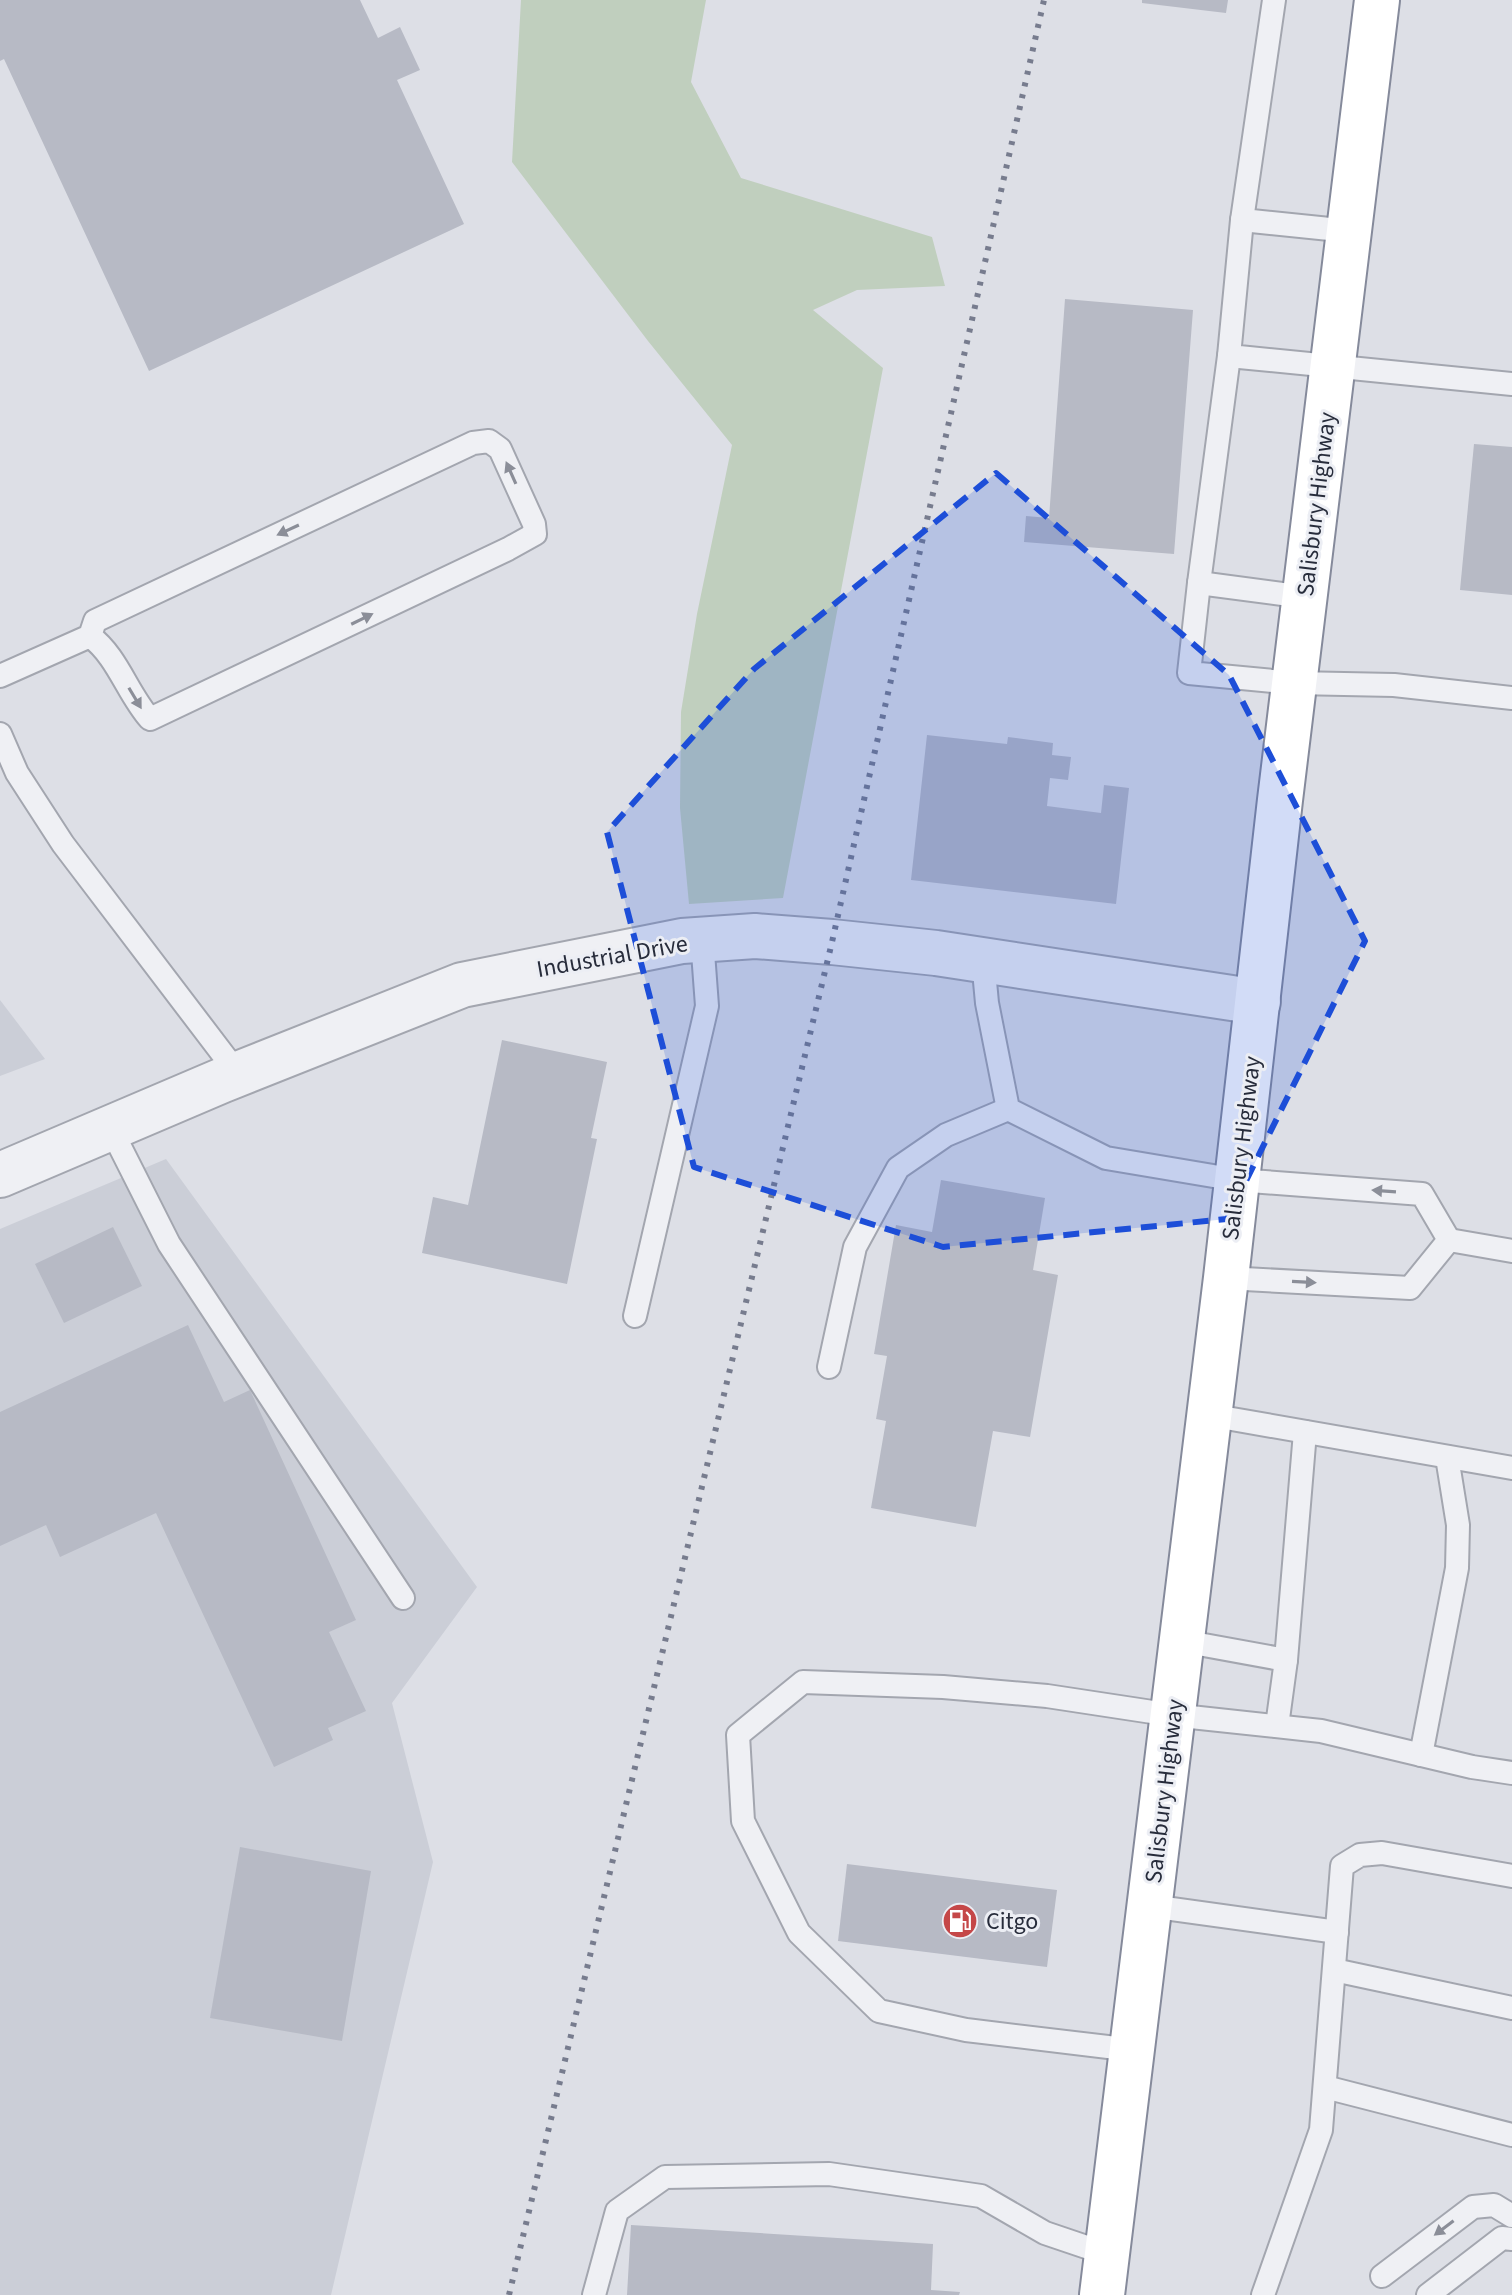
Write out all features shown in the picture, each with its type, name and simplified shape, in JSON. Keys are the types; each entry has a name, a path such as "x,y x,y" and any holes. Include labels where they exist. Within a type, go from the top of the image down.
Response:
{"highway":[{"name":"Salisbury Highway","path":"1105,2275 1377,0"}],"street":[{"name":"Industrial Drive","path":"0,1175 238,1074 462,985 682,941 755,936 832,942 983,960 1258,1002"}],"lane":[{"path":"1274,0 1242,220 1229,356 1189,673 1294,683 1394,685 1512,698"},
{"path":"1242,220 1349,231"},
{"path":"1229,356 1512,384"},
{"path":"0,676 90,636 95,621 473,443 489,441 500,449 534,524 535,534 508,549 150,719 140,708 105,647 90,636"},
{"path":"1199,583 1305,597"},
{"path":"0,734 17,773 63,844 238,1074"},
{"path":"635,1316 707,1006 702,939"},
{"path":"983,960 987,1003 1008,1109"},
{"path":"829,1367 855,1247 898,1168 946,1135 1008,1109 1106,1158 1237,1180 1422,1194 1449,1240 1512,1251"},
{"path":"111,1129 169,1244 403,1598"},
{"path":"1226,1278 1410,1288 1449,1240"},
{"path":"1209,1415 1512,1468"},
{"path":"1277,1726 1286,1660 1305,1432"},
{"path":"1421,1755 1457,1568 1458,1525 1447,1457"},
{"path":"1182,1641 1286,1660"},
{"path":"1133,2050 966,2030 879,2011 799,1933 743,1821 738,1735 803,1682 943,1687 1047,1696 1172,1715 1321,1731 1512,1773"},
{"path":"1263,2295 1321,2130 1342,1866 1360,1855 1382,1853 1512,1876"},
{"path":"1150,1906 1337,1932"},
{"path":"1334,1970 1512,2008"},
{"path":"1325,2087 1512,2135"},
{"path":"594,2295 617,2211 665,2177 829,2174 981,2196 1045,2233 1105,2275"},
{"path":"1382,2276 1473,2207 1494,2205 1512,2216"},
{"path":"1428,2295 1502,2238 1512,2239"}],"highlighted area":[{"path":"996,473 1229,675 1365,941 1227,1219 943,1247 694,1167 607,832 754,669"}],"shaded area":[{"path":"0,1000 45,1059 0,1076"},
{"path":"166,1159 477,1587 392,1703 433,1862 331,2295 0,2295 0,1229"}],"green space":[{"path":"521,0 706,0 691,82 741,178 932,237 945,286 857,290 813,310 883,368 783,898 689,904 680,808 681,712 697,614 732,445 648,341 512,162"}],"building":[{"path":"0,0 360,0 378,38 400,27 420,70 397,80 464,224 149,371 4,59 0,61"},
{"path":"1142,0 1228,0 1226,13 1142,3"},
{"path":"1065,299 1193,310 1174,554 1024,542 1026,516 1049,518"},
{"path":"1474,444 1512,447 1512,595 1460,590"},
{"path":"927,735 1007,744 1008,737 1053,743 1052,755 1071,757 1068,780 1050,778 1047,806 1101,813 1104,785 1129,788 1116,904 911,880"},
{"path":"502,1040 607,1062 591,1138 597,1139 567,1284 422,1253 433,1197 468,1205"},
{"path":"941,1180 1045,1198 1033,1270 1058,1275 1030,1437 993,1431 976,1527 871,1508 886,1421 876,1419 887,1356 874,1354 896,1225 932,1232"},
{"path":"113,1227 142,1286 64,1323 35,1264"},
{"path":"188,1325 224,1402 250,1390 356,1620 329,1632 366,1711 328,1728 333,1740 274,1767 156,1513 60,1557 46,1525 0,1546 0,1412"},
{"path":"240,1847 371,1871 342,2041 210,2018"},
{"path":"847,1864 1057,1890 1047,1967 838,1941"},
{"path":"631,2225 933,2244 931,2290 960,2292 959,2295 627,2295"}],"railway":[{"path":"509,2295 832,942 1044,0"}],"place":[{"name":"Citgo","path":"960,1921"}]}
